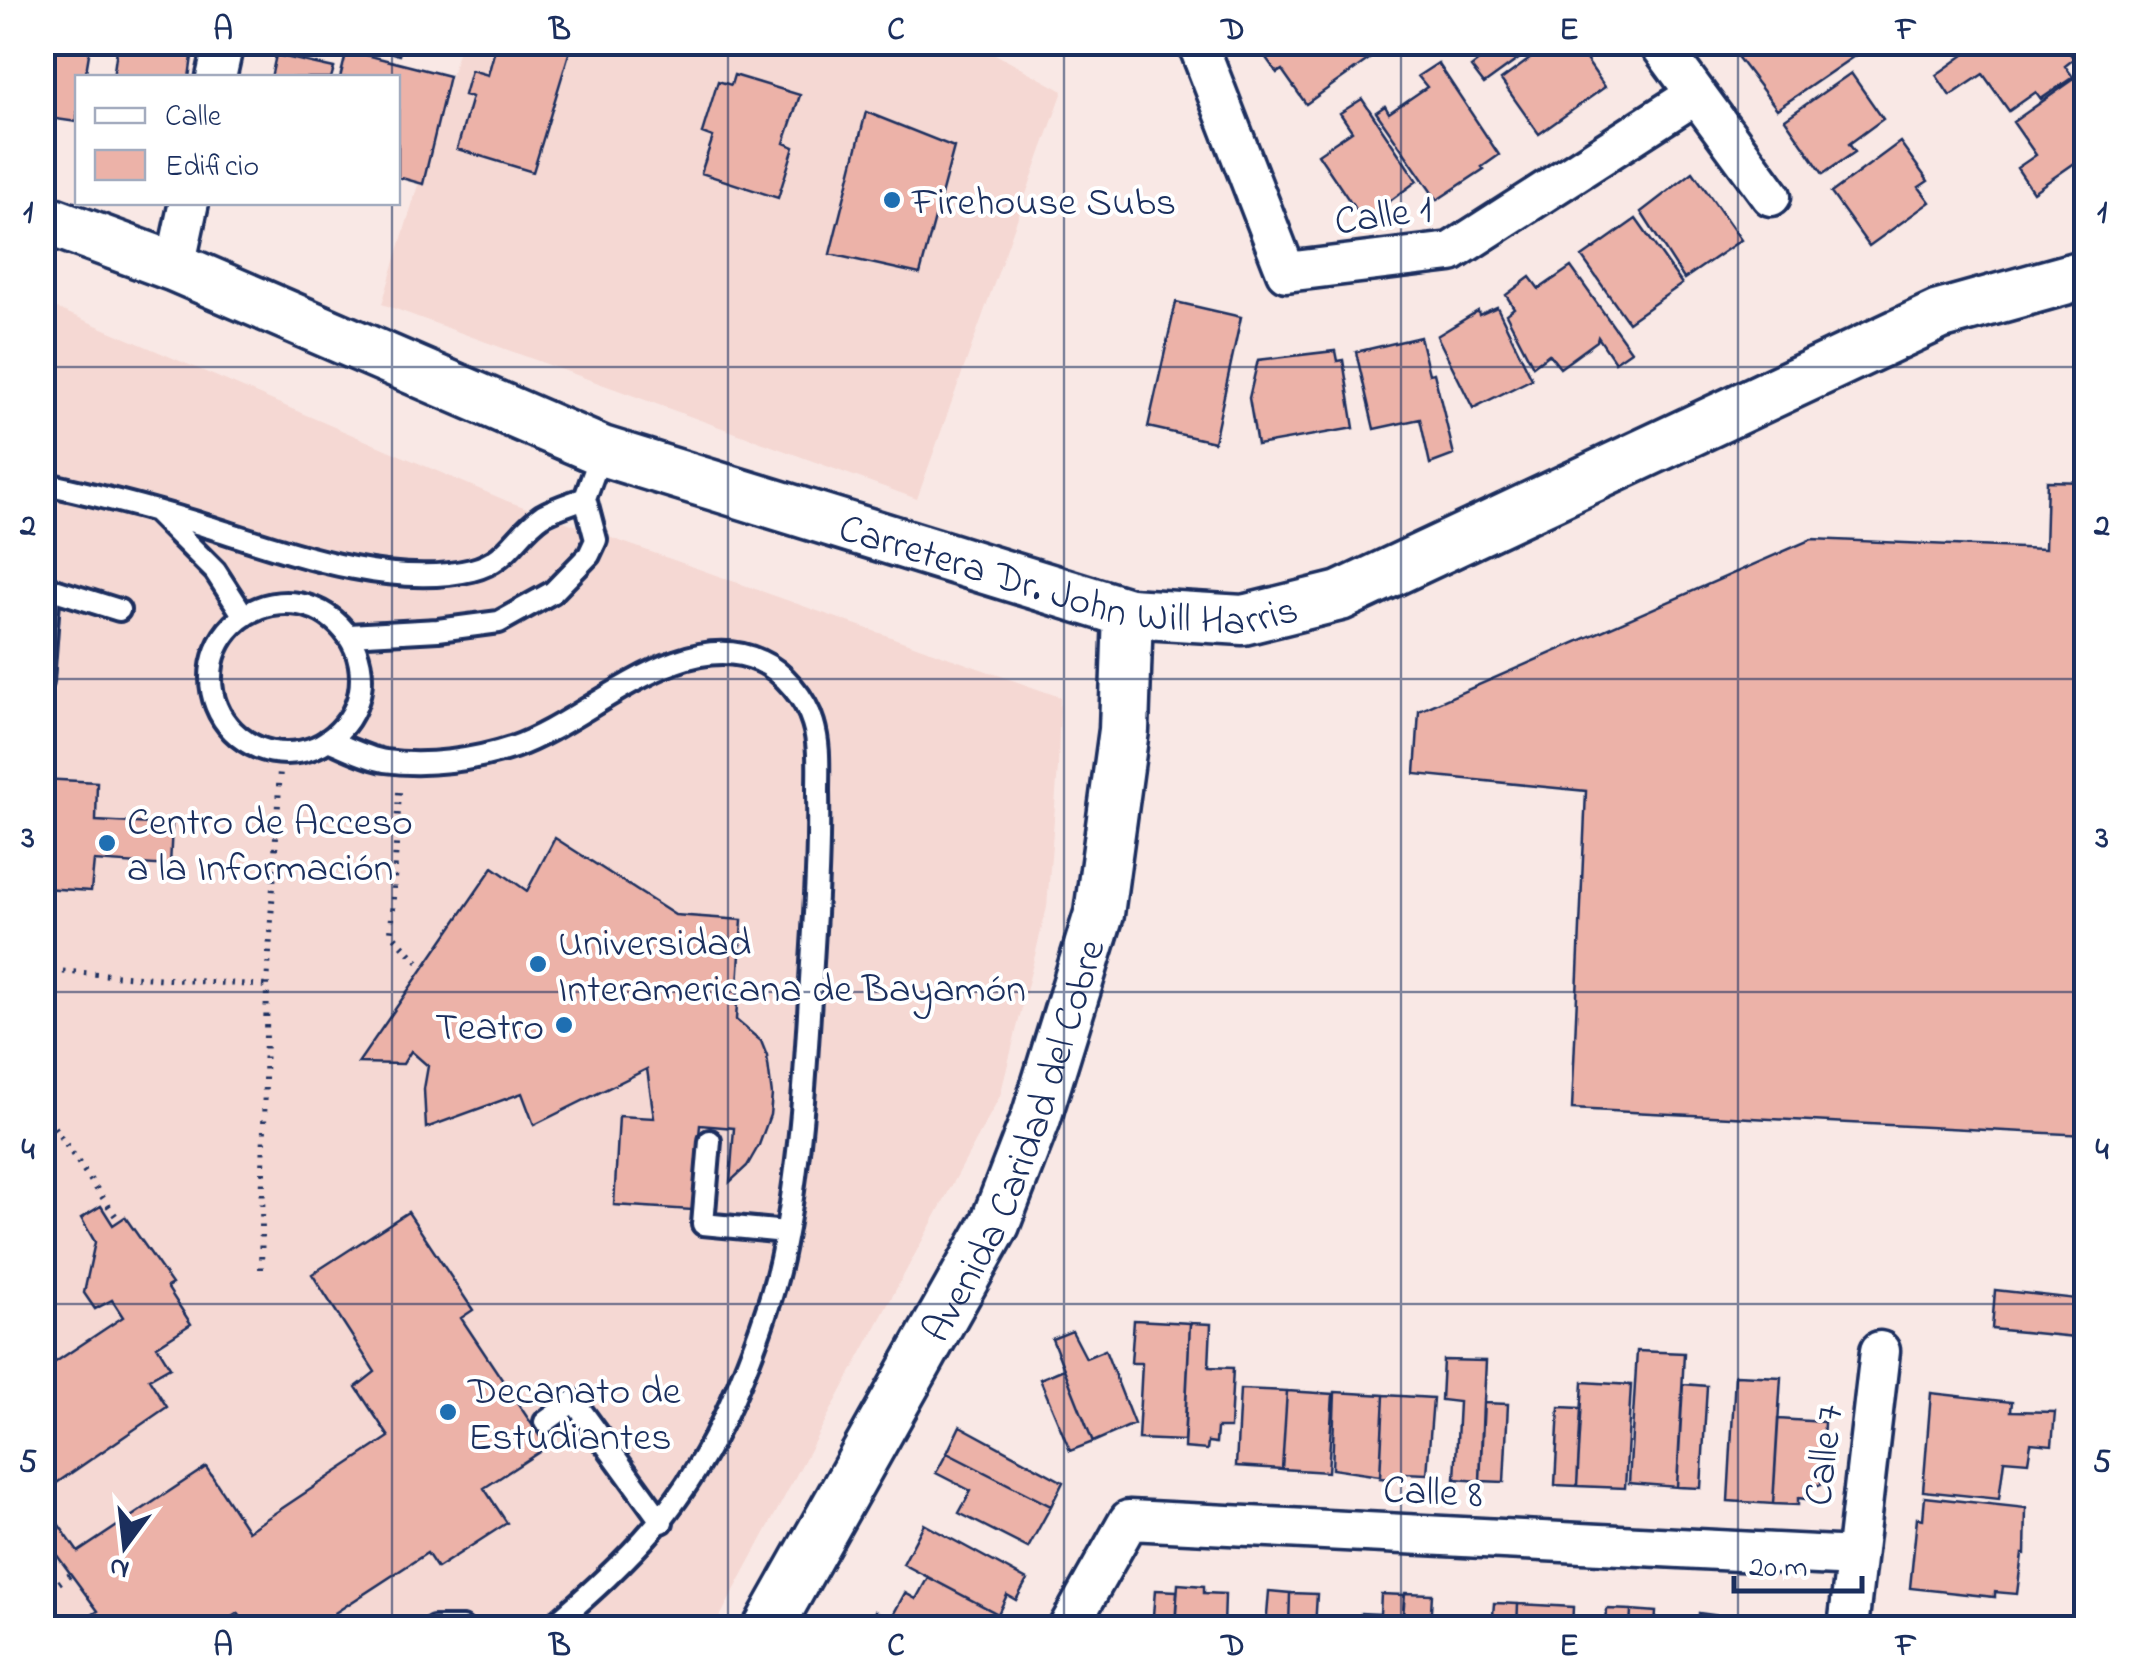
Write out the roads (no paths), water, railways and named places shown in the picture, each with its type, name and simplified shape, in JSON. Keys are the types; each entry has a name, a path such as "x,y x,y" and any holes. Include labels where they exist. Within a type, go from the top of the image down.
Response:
{"street":[{"path":"217,75 224,42"},
{"name":"Calle 1","path":"1198,42 1286,272 1451,252 1695,95"},
{"path":"1658,42 1771,196"},
{"path":"175,267 188,205"},
{"name":"Carretera Dr. John Will Harris","path":"42,218 175,267 602,450 1128,613 1243,620 1340,596 1938,315 2086,274"},
{"name":"Avenida Caridad del Cobre","path":"768,1628 995,1224 1036,1118 1099,914 1124,730 1128,613"},
{"name":"Calle 7","path":"1848,1628 1880,1351"},
{"name":"Calle 8","path":"1068,1628 1129,1520 1856,1556"}],"lane":[{"path":"349,636 499,622 553,592 589,556 596,540 586,498 602,450"},
{"path":"42,483 155,510 345,565 404,574 475,569 514,548 544,515 586,498"},
{"path":"155,510 216,571 244,616"},
{"path":"42,682 46,587 120,610"},
{"path":"280,602 307,605 330,617 349,636 360,660 362,686 355,711 339,732 317,748 292,754 266,751 242,740 223,721 212,697 210,671 217,645 232,624 254,610 280,602"},
{"path":"328,740 385,761 477,757 517,746 684,658 716,652 761,661 781,675 812,719 818,742 819,855 800,1124 786,1232 769,1308 730,1405 694,1475 662,1522 617,1570 550,1628"},
{"path":"710,1141 703,1224 786,1232"},
{"path":"544,1422 574,1401 662,1522"},
{"path":"434,1628 462,1628"}],"place":[{"name":"Firehouse Subs","path":"892,200"},
{"name":"Centro de Acceso a la Información","path":"107,843"},
{"name":"Universidad Interamericana de Bayamón","path":"538,964"},
{"name":"Teatro","path":"564,1025"},
{"name":"Decanato de Estudiantes","path":"448,1412"}]}
